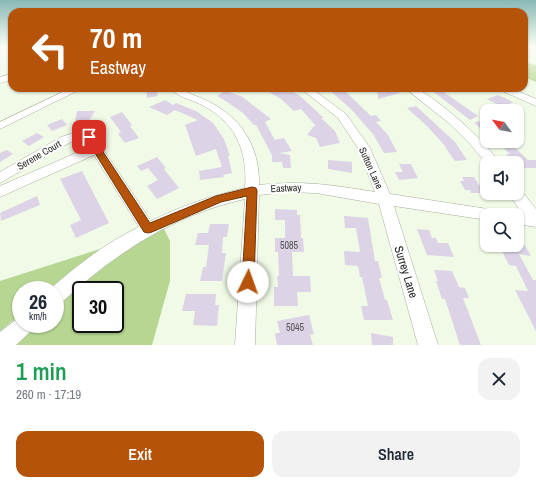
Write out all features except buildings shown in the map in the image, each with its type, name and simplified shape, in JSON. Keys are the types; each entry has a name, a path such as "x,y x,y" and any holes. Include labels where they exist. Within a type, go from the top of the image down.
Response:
{"street":[{"path":"0,126 70,92"},
{"path":"180,92 223,113 242,136 250,152 253,170 245,345"},
{"name":"Sutton Lane","path":"312,92 342,116 364,148 385,199"},
{"path":"416,92 438,108 488,156"},
{"path":"512,92 536,103"},
{"name":"Serene Court","path":"0,178 65,140 77,136 89,137 148,228"},
{"name":"Serene Court","path":"0,192 97,149"},
{"name":"Eastway","path":"64,289 89,267 148,228 219,198 252,191 285,187 316,188 480,213"},
{"name":"Surrey Lane","path":"385,199 428,345"},
{"path":"520,200 536,220"},
{"path":"524,219 536,220"},
{"path":"1,345 14,333"}],"green space":[{"path":"528,63 536,65 536,82 528,79"},
{"path":"162,225 170,241 170,281 152,345 8,345 21,333 64,333 64,294 72,287 72,333 124,333 124,281 79,281"},
{"path":"100,249 61,281 12,281 12,321 0,331 0,281"}],"route":[{"path":"89,137 148,228 219,198 252,191 248,282"}]}
